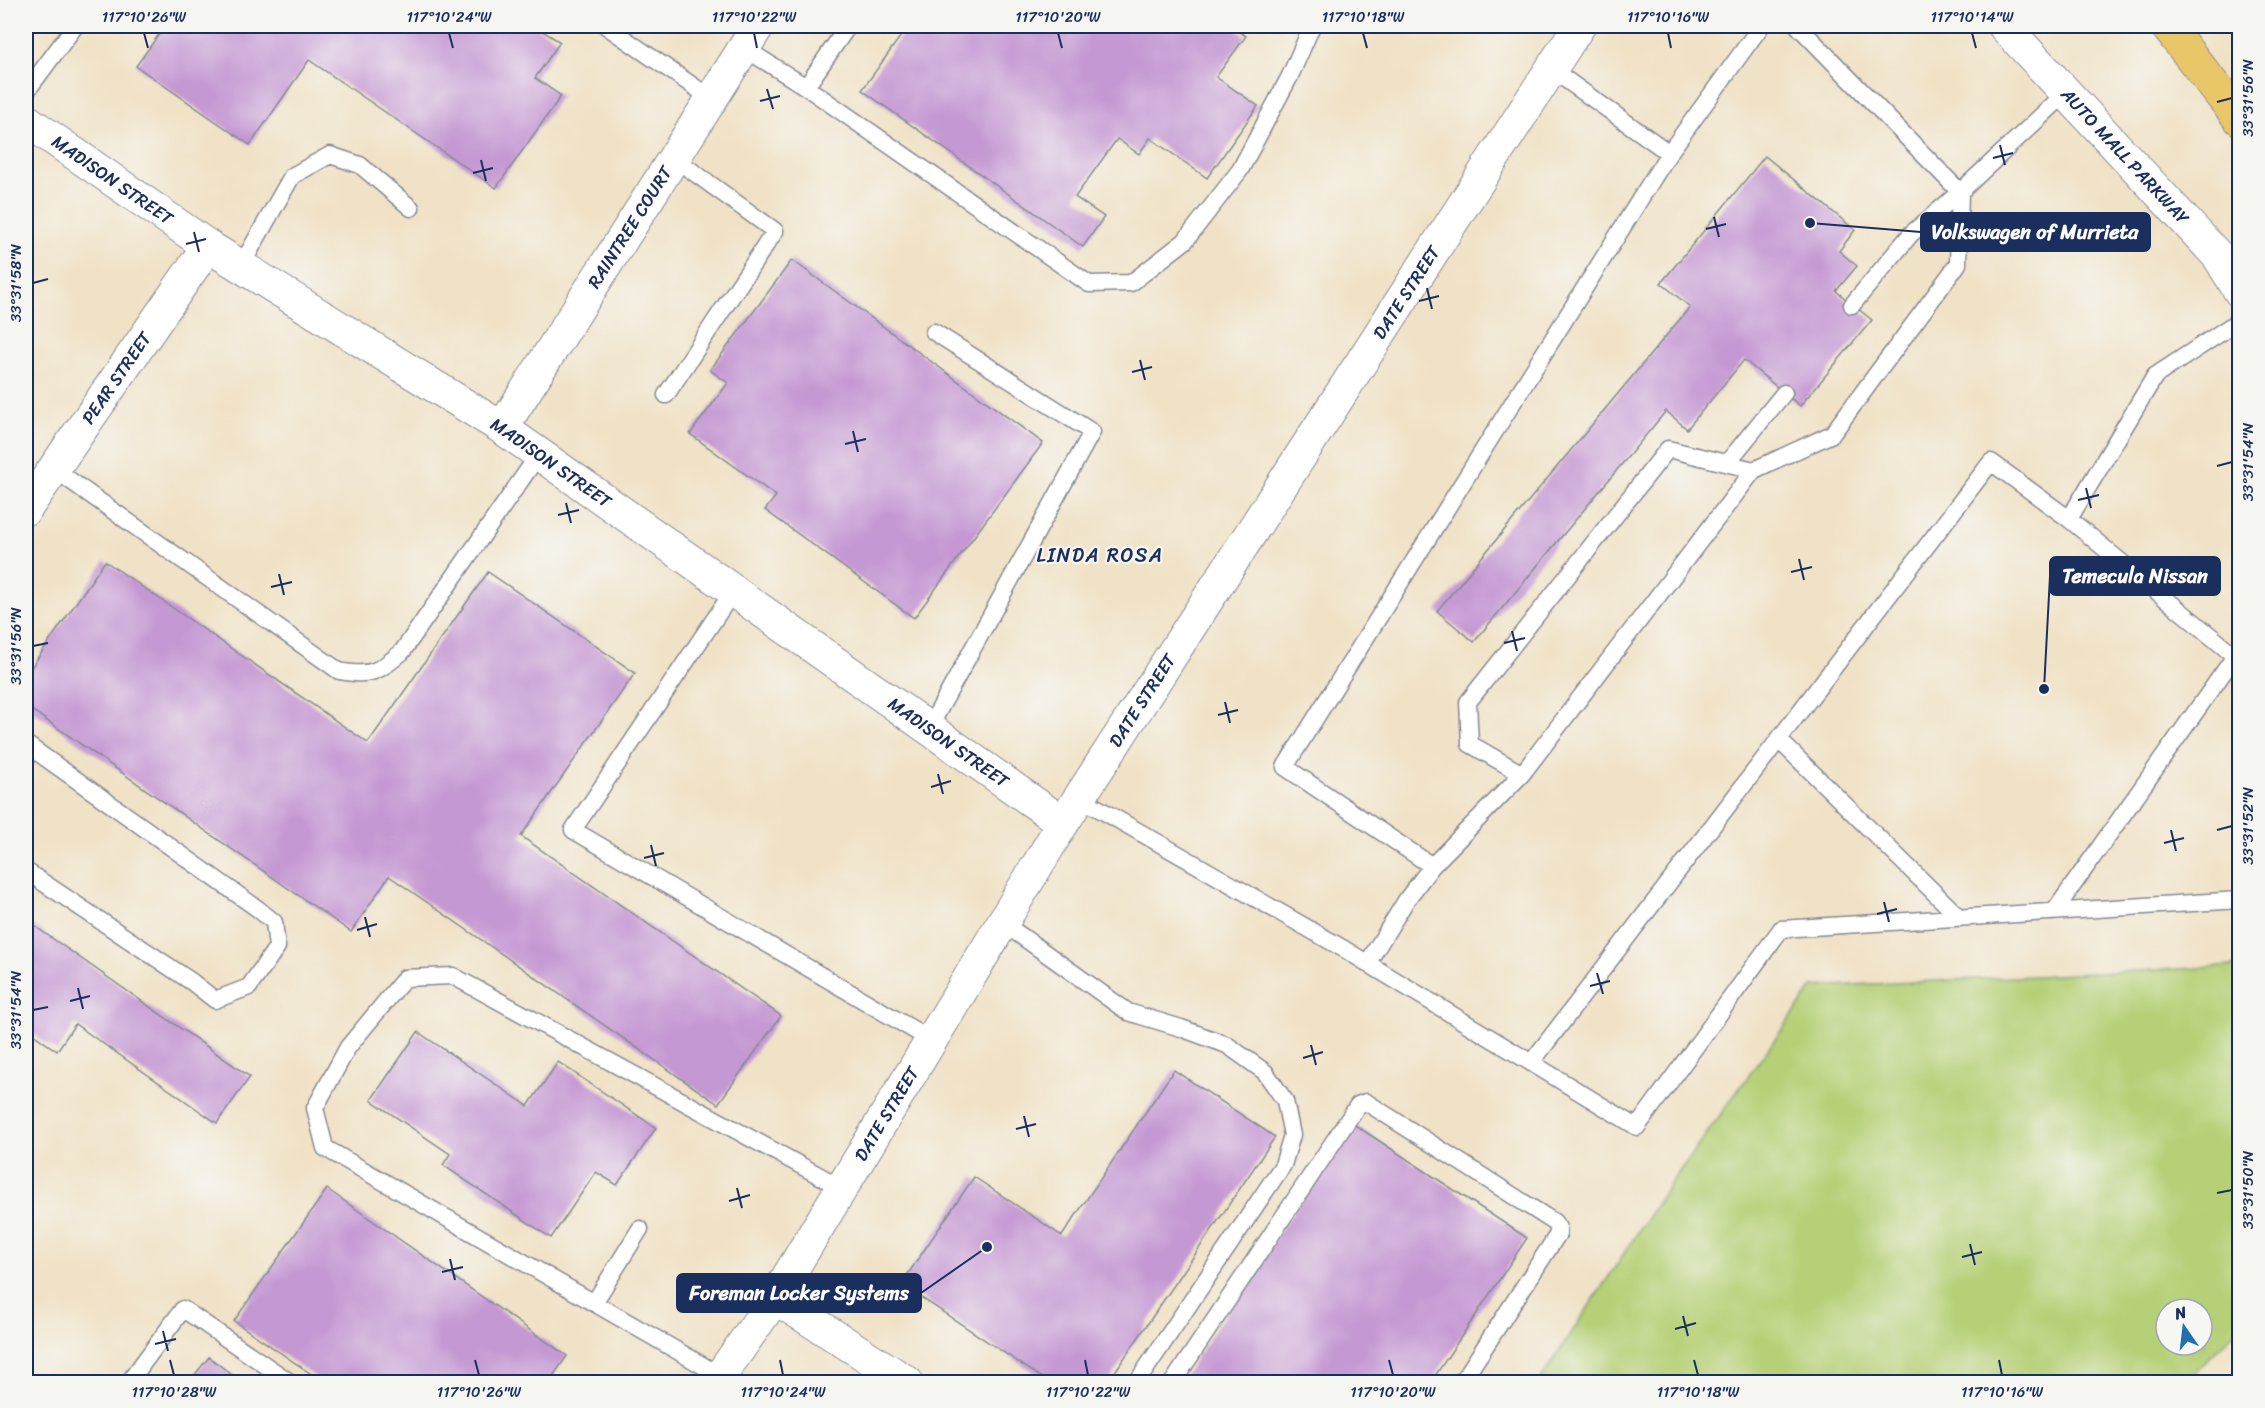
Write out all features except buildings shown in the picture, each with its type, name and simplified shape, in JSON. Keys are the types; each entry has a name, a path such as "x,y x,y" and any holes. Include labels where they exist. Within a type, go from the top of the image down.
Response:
{"highway":[{"path":"2167,26 2240,119"}],"street":[{"name":"DATE STREET","path":"718,1379 775,1298 1072,810 1579,26"},
{"name":"AUTO MALL PARKWAY","path":"2004,26 2218,256 2240,292"},
{"name":"RAINTREE COURT","path":"502,428 751,37"},
{"name":"MADISON STREET","path":"26,120 208,246 502,428 929,728 1072,810"},
{"name":"PEAR STREET","path":"27,503 54,469 208,246"},
{"path":"775,1298 907,1383"}],"lane":[{"path":"26,92 75,26"},
{"path":"606,26 712,99"},
{"path":"806,87 848,26"},
{"path":"751,37 806,87 1089,284 1131,283 1185,241 1240,170 1290,76 1312,26"},
{"path":"1432,866 1285,767 1669,153 1761,26"},
{"path":"1367,964 1407,899 1432,866 1522,774 1754,470 1832,435 1958,264 1960,192 1797,26"},
{"path":"1551,69 1669,153"},
{"path":"1852,305 1911,234 1960,192 2067,92"},
{"path":"241,266 292,176 330,155 360,165 411,208"},
{"path":"666,395 775,231 674,158"},
{"path":"2069,519 2155,376 2240,320"},
{"path":"929,728 1092,432 934,332"},
{"path":"1727,463 1784,393"},
{"path":"1522,774 1470,744 1468,702 1668,449 1754,470"},
{"path":"54,469 339,671 361,675 382,668 402,652 539,454"},
{"path":"1531,1063 1991,462 2069,519 2237,656 2054,912"},
{"path":"734,590 573,830 932,1040"},
{"path":"1779,740 1960,918"},
{"path":"26,744 258,909 274,922 277,947 249,987 215,1000 192,982 26,871"},
{"path":"1072,810 1367,964 1637,1127 1781,929 2240,900"},
{"path":"1003,923 1128,1012 1227,1044 1265,1072 1285,1101 1292,1135 1283,1165 1137,1383"},
{"path":"718,1379 594,1303 325,1148 315,1108 348,1047 405,978 453,976 842,1188"},
{"path":"1173,1383 1358,1105 1366,1102 1554,1222 1558,1228 1558,1234 1462,1383"},
{"path":"594,1303 640,1229"},
{"path":"129,1383 183,1309 290,1383"}],"green space":[{"path":"2239,966 2239,1327 2214,1353 2214,1297 2154,1297 2154,1357 2210,1357 2186,1382 1539,1382 1666,1190 1813,987"}],"place":[{"name":"Volkswagen of Murrieta","path":"1810,223"},
{"name":"Temecula Nissan","path":"2044,689"},
{"name":"Foreman Locker Systems","path":"987,1247"}],"district":[{"name":"LINDA ROSA","path":"1100,555"}]}
